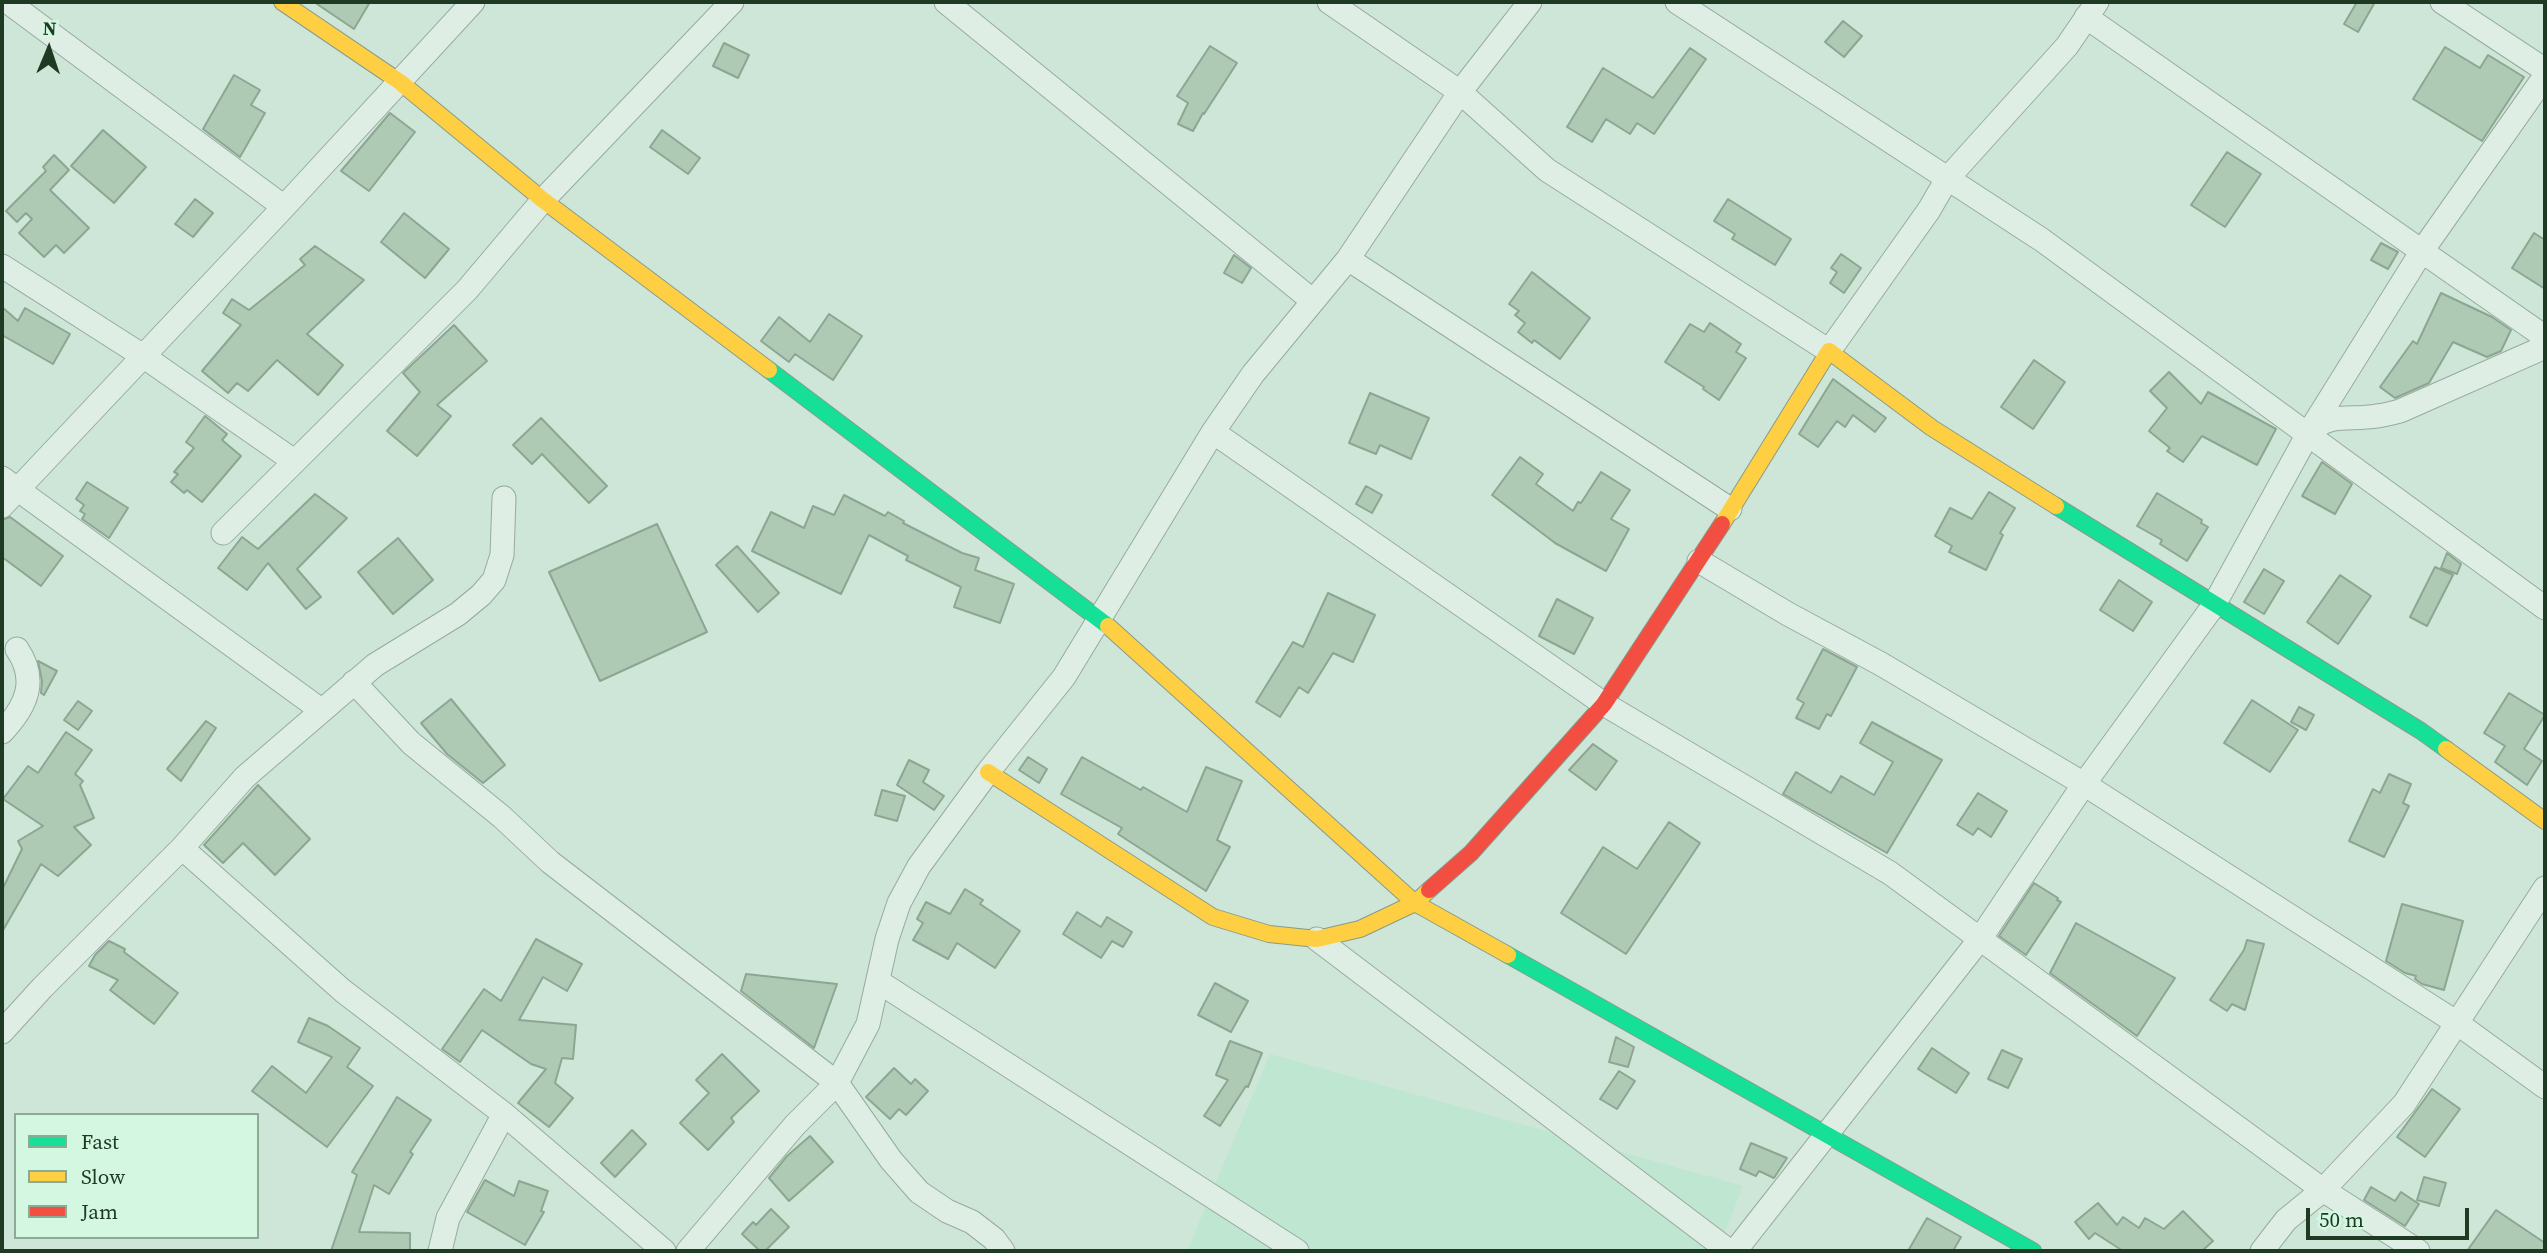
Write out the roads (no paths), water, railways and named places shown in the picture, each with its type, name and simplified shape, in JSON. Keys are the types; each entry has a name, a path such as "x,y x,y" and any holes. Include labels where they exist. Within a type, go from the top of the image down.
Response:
{"street":[{"path":"8,2 284,207"},
{"path":"282,2 400,82 544,200 1100,620 1415,902 2033,1251"},
{"path":"321,710 7,491 143,356 473,2"},
{"path":"223,533 467,290 544,200 732,2"},
{"path":"946,2 1313,301"},
{"path":"1329,2 1460,92 1547,170 1829,351 1931,428 2421,731 2545,821"},
{"path":"688,1251 795,1125 837,1083 868,1024 887,939 899,902 919,866 988,772 1064,677 1213,432 1253,374 1348,259 1460,92 1530,2"},
{"path":"1678,2 2042,240 2545,608"},
{"path":"2442,2 2545,70"},
{"path":"988,772 1213,918 1269,934 1317,939 1360,929 1415,902 1471,853 1604,704 1699,561 1829,351 1929,210 1947,179 2067,46 2092,10 2422,251 2545,337"},
{"path":"1735,1251 1980,939 2084,784 2214,605 2308,434 2422,251 2545,76"},
{"path":"1348,259 1730,509"},
{"path":"2,266 143,356 294,461"},
{"path":"2308,434 2328,419 2377,416 2400,411 2545,347"},
{"path":"1213,432 1604,704 1890,873 2323,1190 2418,1251"},
{"path":"2,1032 42,988 182,848 245,777 375,665 458,614 481,595 494,580 502,555 504,498"},
{"path":"1699,561 2084,784 2457,1023 2545,1087"},
{"path":"2,732 20,709 30,677 25,661 17,649"},
{"path":"354,682 411,743 502,817 551,862 837,1083 891,1160 919,1192 972,1222 994,1239 1003,1251"},
{"path":"182,848 342,991 504,1114 664,1251"},
{"path":"2262,1251 2286,1220 2323,1190 2404,1104 2545,888"},
{"path":"1317,939 1729,1251"},
{"path":"879,982 1297,1251"},
{"path":"440,1251 448,1218 504,1114"}]}
